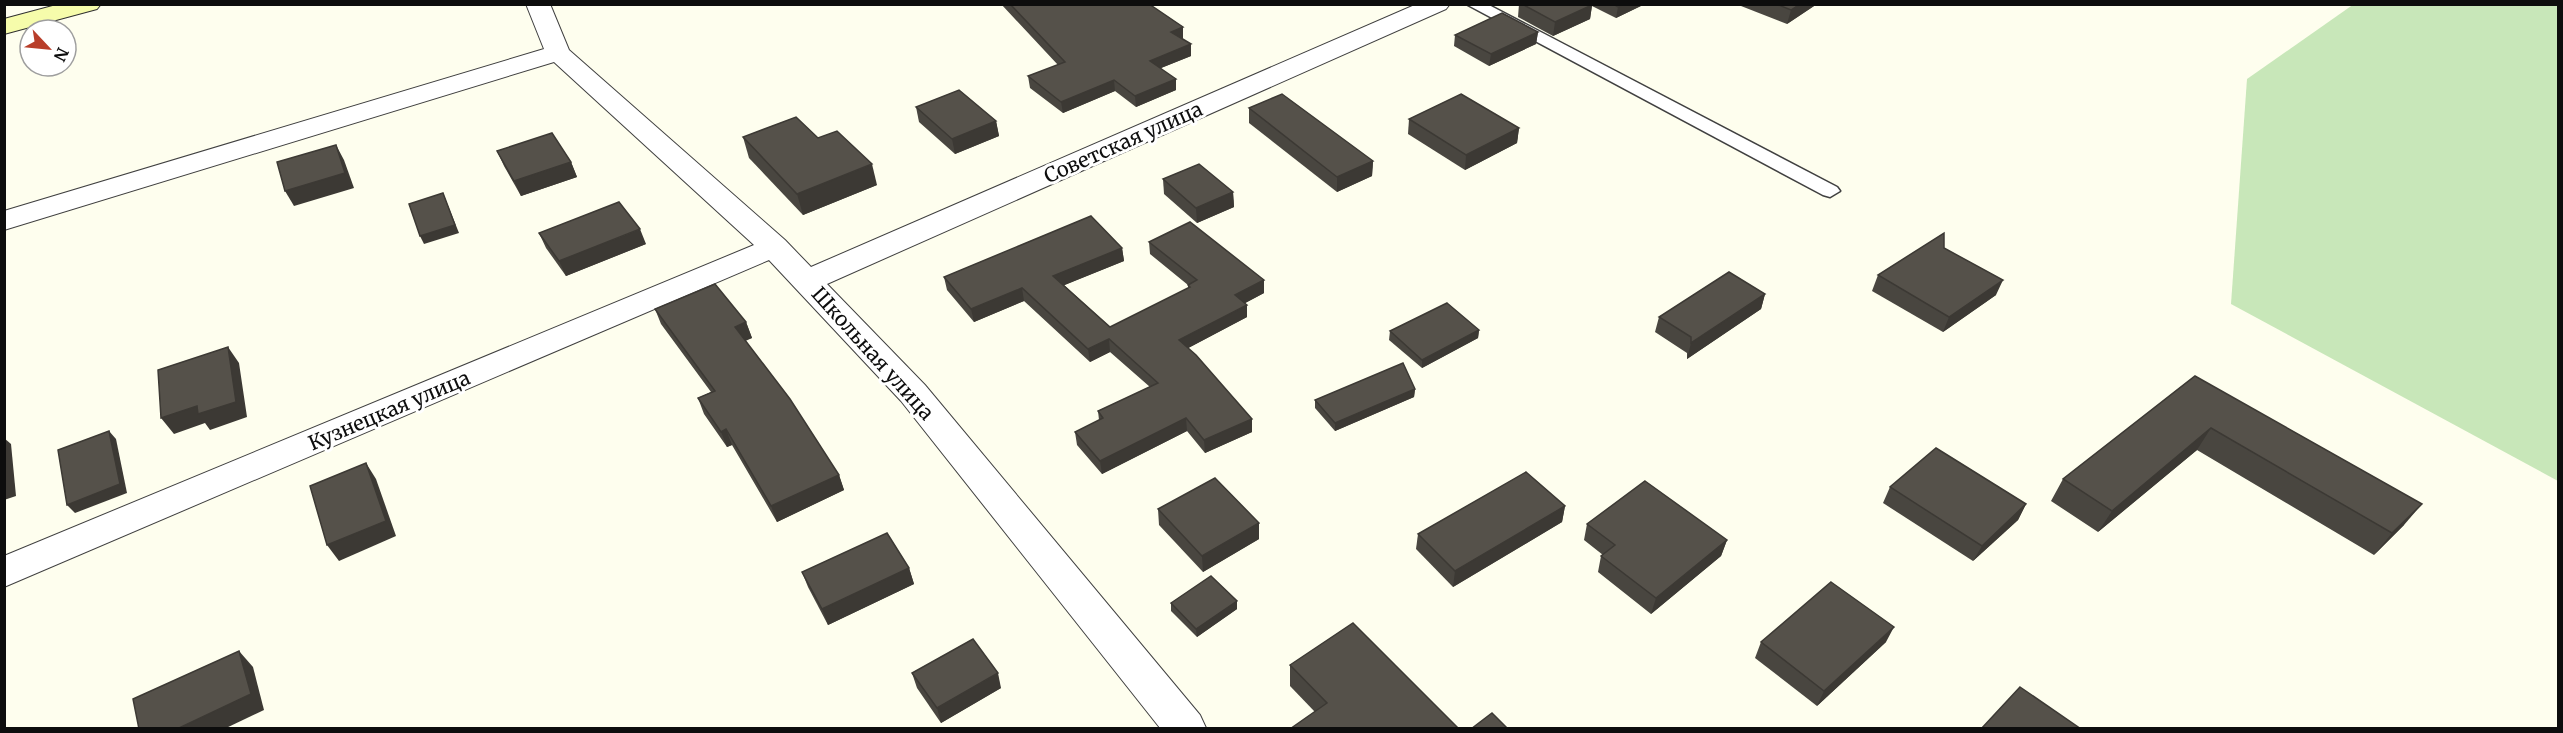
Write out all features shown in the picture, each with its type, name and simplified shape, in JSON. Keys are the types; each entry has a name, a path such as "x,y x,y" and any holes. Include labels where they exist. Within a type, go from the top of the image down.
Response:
{"street":[{"path":"4,27 89,4"},
{"name":"Школьная улица","path":"538,4 558,53 774,247 808,280 913,393 1185,729"},
{"name":"Советская улица","path":"808,280 1438,4"},
{"path":"4,221 558,53"},
{"name":"Кузнецкая улица","path":"4,572 774,247"}],"lane":[{"path":"1474,4 1830,190"}],"green space":[{"path":"2354,4 2558,5 2558,481 2231,304 2247,79"}],"building":[{"path":"1010,4 1149,4 1183,27 1171,32 1191,44 1150,61 1176,79 1135,96 1114,80 1061,102 1028,76 1065,62"},
{"path":"1522,4 1592,4 1592,5 1555,22"},
{"path":"1776,4 1800,4 1791,10"},
{"path":"1502,13 1538,32 1491,54 1455,35"},
{"path":"959,90 996,121 952,139 916,107"},
{"path":"1282,94 1373,161 1337,177 1249,108"},
{"path":"1461,94 1519,128 1466,155 1409,119"},
{"path":"796,117 818,138 837,131 872,164 797,194 743,137"},
{"path":"552,133 571,162 514,181 497,151"},
{"path":"336,145 345,173 285,191 277,162"},
{"path":"1199,164 1233,192 1196,208 1163,179"},
{"path":"443,193 455,225 420,236 409,204"},
{"path":"619,202 640,229 559,261 539,233"},
{"path":"1091,216 1122,248 1053,276 1110,327 1190,287 1188,285 1197,280 1149,242 1190,222 1264,280 1235,295 1247,305 1179,340 1196,355 1252,419 1204,440 1186,418 1100,461 1075,432 1103,418 1098,411 1158,383 1109,339 1088,349 1022,288 971,309 944,277"},
{"path":"1944,233 1944,248 2003,280 1949,317 1878,275"},
{"path":"1729,272 1765,294 1691,343 1691,337 1659,317"},
{"path":"715,284 746,322 735,327 790,399 839,475 771,506 726,429 721,432 698,398 715,391 655,309"},
{"path":"1447,303 1479,330 1422,360 1390,331"},
{"path":"228,347 236,402 198,414 197,406 161,418 158,370"},
{"path":"1403,363 1415,389 1335,423 1315,400"},
{"path":"2195,376 2422,504 2392,533 2211,428 2112,511 2063,479"},
{"path":"109,431 120,484 67,505 58,450"},
{"path":"1936,448 2026,504 1982,546 1890,487"},
{"path":"366,463 386,521 327,545 310,486"},
{"path":"1526,472 1565,506 1455,571 1418,534"},
{"path":"1215,478 1259,523 1202,556 1158,509"},
{"path":"1645,481 1727,540 1656,598 1601,556 1615,545 1587,524"},
{"path":"887,533 909,568 822,609 802,572"},
{"path":"1211,576 1237,601 1196,629 1171,603"},
{"path":"1831,582 1894,627 1824,691 1761,642"},
{"path":"1353,623 1459,729 1290,729 1327,703 1290,665"},
{"path":"973,639 998,673 937,708 912,673"},
{"path":"239,651 251,694 177,729 139,729 133,699"},
{"path":"2020,687 2081,729 1981,729"},
{"path":"1492,713 1508,729 1471,729"}]}
